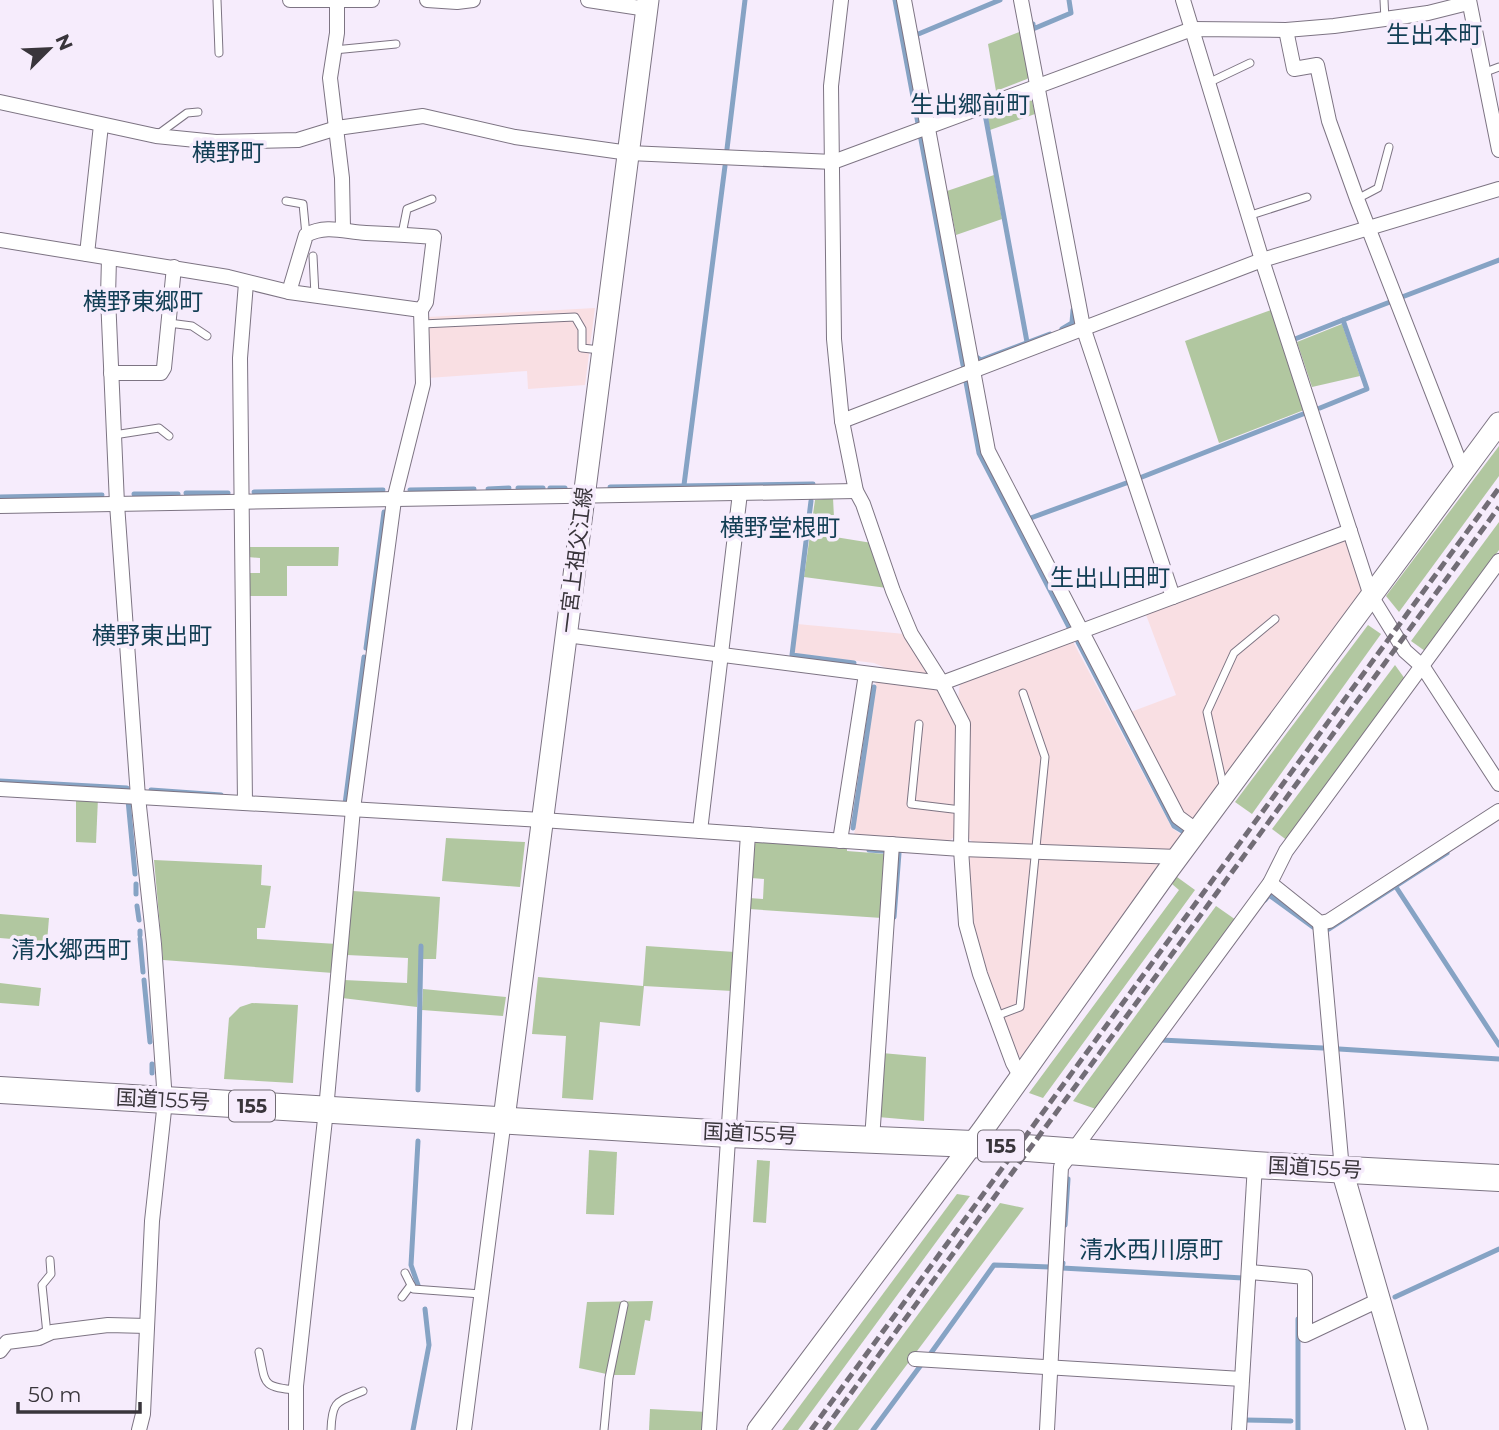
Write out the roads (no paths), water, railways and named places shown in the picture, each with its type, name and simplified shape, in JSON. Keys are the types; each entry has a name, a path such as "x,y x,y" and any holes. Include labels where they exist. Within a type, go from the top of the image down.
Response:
{"highway":[{"name":"国道155号","path":"0,1090 729,1134 973,1144 1342,1170 1499,1178"}],"street":[{"path":"290,0 372,0"},
{"path":"427,0 473,0"},
{"path":"588,0 648,5"},
{"path":"841,0 831,86 834,339 842,421 856,491 911,635 942,683 963,724 961,849 965,924 996,1016 1021,1077"},
{"path":"904,0 922,129 988,451 1178,817 1197,831"},
{"path":"1021,0 1083,327 1173,597"},
{"path":"1183,0 1248,216 1371,596 1405,651 1423,667 1499,784"},
{"path":"337,1 337,33 330,78 342,178 343,228"},
{"path":"0,102 156,136 216,142 298,140 337,128 423,116 515,137 629,153 833,162 1192,29 1286,30 1384,10 1468,1 1497,128 1499,150"},
{"name":"一宮上祖父江線","path":"503,1119 648,5"},
{"path":"1286,30 1294,69 1317,65 1329,121 1356,199 1463,471"},
{"path":"88,254 101,125"},
{"path":"842,421 1262,260 1499,189"},
{"path":"289,292 306,235 313,231 343,228 362,233 434,237 426,302 421,317 423,383 394,500 353,809 326,1110 296,1390 296,1430"},
{"path":"0,240 174,267 421,317"},
{"path":"109,258 117,504 138,797 154,944 165,1101 152,1221 143,1414 139,1430"},
{"path":"111,373 161,373 164,368 174,267"},
{"path":"245,803 240,358 246,283"},
{"path":"758,1430 973,1144 1178,856 1499,423"},
{"path":"0,506 856,491"},
{"path":"699,831 740,493"},
{"path":"566,635 942,683 1350,531"},
{"path":"1047,1430 1063,1171 1061,1167 1270,883 1286,851 1499,561"},
{"path":"840,841 866,674"},
{"path":"0,789 542,820 961,849 1178,856"},
{"path":"1320,923 1329,921 1499,811"},
{"path":"709,1430 748,834"},
{"path":"872,1140 892,844"},
{"path":"1270,883 1320,923 1342,1170 1417,1430"},
{"path":"464,1430 503,1119"},
{"path":"1239,1430 1255,1164"},
{"path":"1250,1272 1305,1276 1306,1335 1379,1300"},
{"path":"0,1351 7,1342 47,1335 108,1325 147,1326"},
{"path":"915,1359 1242,1379"}],"lane":[{"path":"217,0 219,53"},
{"path":"1379,0 1384,10"},
{"path":"333,50 396,44"},
{"path":"1208,83 1250,62"},
{"path":"1483,73 1499,67"},
{"path":"156,136 187,113 198,113"},
{"path":"1356,199 1378,188 1389,147"},
{"path":"1248,216 1307,197"},
{"path":"402,234 407,209 432,199"},
{"path":"286,201 303,204 306,235"},
{"path":"313,256 315,295"},
{"path":"421,317 575,317 582,329 582,348 603,350"},
{"path":"169,323 192,326 207,336"},
{"path":"113,435 159,428 169,436"},
{"path":"1225,793 1208,712 1234,653 1275,619"},
{"path":"996,1016 1020,1007 1045,757 1023,693"},
{"path":"919,724 911,804 961,810"},
{"path":"47,1335 42,1285 51,1274 50,1260"},
{"path":"405,1273 413,1290 482,1294"},
{"path":"402,1297 411,1285"},
{"path":"604,1430 609,1378 624,1305"},
{"path":"259,1352 266,1383 272,1388 296,1390"},
{"path":"331,1430 332,1409 337,1402 363,1391"}],"waterway":[{"path":"727,149 745,0"},
{"path":"895,0 963,365"},
{"path":"917,39 916,35 1000,0"},
{"path":"1033,24 1033,29 1071,13 1069,0"},
{"path":"985,114 1027,342"},
{"path":"684,485 725,166"},
{"path":"1402,297 1499,260"},
{"path":"1320,408 1367,389 1343,320 1390,302"},
{"path":"1062,329 1072,323 1073,310"},
{"path":"1295,339 1343,320"},
{"path":"975,356 981,360 1050,334"},
{"path":"966,382 979,453 1069,627"},
{"path":"1142,477 1303,414"},
{"path":"1028,519 1129,482"},
{"path":"610,487 813,484"},
{"path":"488,489 509,488"},
{"path":"518,488 543,488"},
{"path":"550,488 565,488"},
{"path":"410,490 474,489"},
{"path":"254,492 383,490"},
{"path":"186,493 228,493"},
{"path":"134,494 178,494"},
{"path":"0,497 102,495"},
{"path":"811,501 792,655 854,663"},
{"path":"366,648 384,512"},
{"path":"1078,642 1174,826 1184,832"},
{"path":"342,804 345,804 364,657"},
{"path":"853,828 874,687"},
{"path":"0,781 127,788"},
{"path":"151,790 221,795"},
{"path":"128,800 135,874"},
{"path":"869,850 883,851"},
{"path":"894,917 899,853"},
{"path":"1329,929 1447,853"},
{"path":"136,884 136,894"},
{"path":"1396,887 1499,1045"},
{"path":"1265,900 1269,895 1313,927"},
{"path":"137,906 139,920"},
{"path":"140,939 143,972"},
{"path":"418,1090 421,946"},
{"path":"144,980 150,1042"},
{"path":"1163,1037 1161,1040 1323,1048"},
{"path":"1339,1049 1499,1059"},
{"path":"152,1064 152,1073"},
{"path":"418,1141 411,1265 418,1285"},
{"path":"1065,1225 1068,1179"},
{"path":"1395,1297 1499,1249"},
{"path":"1063,1263 1062,1268 1243,1278"},
{"path":"931,1353 994,1265 1050,1267"},
{"path":"413,1430 429,1345 425,1309"},
{"path":"1298,1319 1298,1430"},
{"path":"873,1430 921,1365"},
{"path":"1245,1420 1291,1421"}],"railway":[{"path":"811,1430 1499,488"},
{"path":"824,1430 1499,507"}],"district":[{"name":"生出本町","path":"1434,35"},
{"name":"生出郷前町","path":"970,105"},
{"name":"横野町","path":"228,153"},
{"name":"横野東郷町","path":"143,302"},
{"name":"横野堂根町","path":"780,528"},
{"name":"生出山田町","path":"1110,578"},
{"name":"横野東出町","path":"152,636"},
{"name":"清水郷西町","path":"71,950"},
{"name":"清水西川原町","path":"1151,1250"}]}
